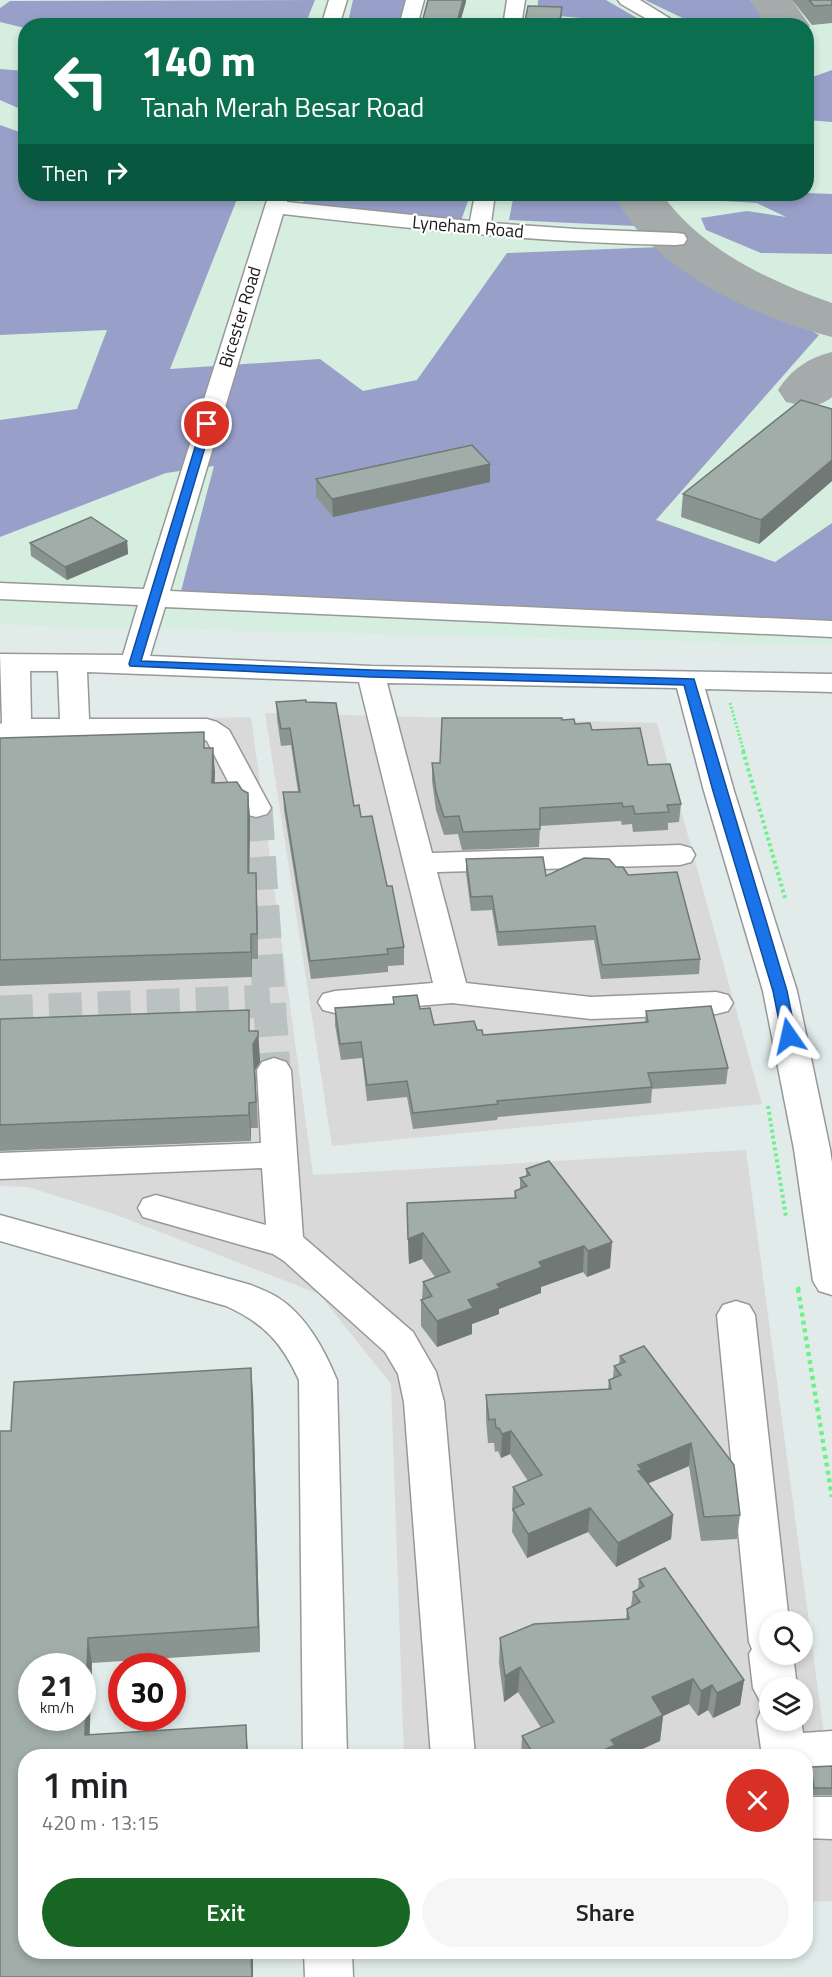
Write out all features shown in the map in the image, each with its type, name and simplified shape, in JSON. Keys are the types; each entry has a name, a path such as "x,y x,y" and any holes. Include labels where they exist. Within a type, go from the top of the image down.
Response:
{"street":[{"path":"332,18 338,0"},
{"path":"410,18 415,0"},
{"path":"513,18 516,0"},
{"path":"627,0 659,18"},
{"name":"Bicester Road","path":"134,664 277,201"},
{"name":"Lyneham Road","path":"284,201 479,229 607,238 676,239"},
{"path":"479,229 484,201"},
{"path":"0,591 832,629"},
{"path":"256,808 219,736 207,728 75,727 8,731 8,662 134,664 371,674 832,683"},
{"path":"72,663 75,727"},
{"path":"371,674 452,992"},
{"path":"689,681 719,791 780,991 812,1149 832,1281"},
{"path":"419,863 555,857 680,855"},
{"path":"335,1002 452,992 591,1008 716,1003"},
{"path":"274,1070 285,1244"},
{"path":"0,1166 280,1155"},
{"path":"156,1208 285,1244 297,1251 399,1342 417,1372 424,1402 452,1749"},
{"path":"0,1228 238,1295 265,1308 282,1324 308,1356 318,1380 325,1749"},
{"path":"736,1315 767,1611"},
{"path":"782,1744 832,1751"},
{"path":"813,1818 832,1818"},
{"path":"328,1959 329,1977"}],"path":[{"path":"768,1102 787,1221"},
{"path":"797,1280 832,1497"}],"shaded area":[{"path":"0,0 832,0 832,645 0,625"},
{"path":"315,0 308,18 18,18 18,26 0,22 0,8 10,1"},
{"path":"353,0 407,0 402,18 349,18"},
{"path":"538,0 606,0 637,18 581,18 537,14"},
{"path":"645,0 750,0 763,18 682,18"},
{"path":"0,69 18,70 18,108 0,100"},
{"path":"832,70 832,122 814,121 814,76"},
{"path":"0,125 18,131 18,201 236,201 170,369 320,359 363,391 417,380 507,253 661,247 819,335 656,520 775,562 832,523 832,625 181,591 214,466 166,473 0,537 0,420 77,409 107,330 0,335"},
{"path":"814,193 832,194 832,254 761,253 706,230 701,218 747,211 786,217 757,203 724,201 814,201"},
{"path":"304,201 468,201 460,224 303,203"},
{"path":"513,201 632,201 635,226 509,220"},
{"path":"265,713 657,723 762,1104 332,1146"},
{"path":"251,717 313,1175 746,1150 807,1611 759,1611 759,1665 813,1665 813,1652 832,1795 832,1901 813,1902 813,1749 404,1749 391,1384 319,1294 114,1214 28,1187 0,1186 0,723"}],"building":[{"path":"428,0 463,0 458,18 423,18"},
{"path":"809,0 832,0 832,5 814,6"},
{"path":"528,6 562,7 560,18 526,18"},
{"path":"801,400 832,409 832,460 761,520 683,494"},
{"path":"472,445 490,464 332,499 316,479"},
{"path":"91,517 127,541 65,567 30,543"},
{"path":"306,700 306,702 336,703 354,806 359,805 361,817 372,816 387,886 392,886 404,947 387,949 388,954 310,961 283,792 300,792 290,728 281,729 276,702"},
{"path":"442,718 562,718 562,720 574,719 575,724 590,723 592,730 640,728 648,765 670,764 681,804 667,805 669,812 635,814 633,806 623,807 622,803 540,808 540,829 463,832 459,816 444,817 436,792 432,763 440,763"},
{"path":"204,732 204,748 213,748 212,783 237,782 242,790 248,793 248,873 256,873 257,934 251,934 251,952 0,960 0,738"},
{"path":"543,857 546,876 584,858 609,859 616,867 623,867 628,875 677,872 700,959 602,965 595,926 498,932 492,896 471,897 466,859"},
{"path":"417,995 420,1009 430,1008 434,1025 474,1021 477,1030 482,1030 483,1035 648,1022 646,1011 711,1006 728,1068 648,1073 652,1087 497,1101 498,1104 413,1113 407,1081 367,1085 361,1042 340,1044 335,1008 394,1004 393,997"},
{"path":"249,1010 249,1031 258,1031 258,1036 253,1044 256,1102 249,1103 249,1115 0,1125 0,1019"},
{"path":"549,1161 612,1242 588,1251 584,1246 539,1262 542,1267 497,1284 500,1288 468,1300 473,1308 437,1321 421,1300 432,1296 423,1282 450,1272 423,1233 408,1239 407,1203 516,1198 515,1191 527,1186 520,1178 530,1175 526,1169"},
{"path":"644,1346 734,1465 740,1515 704,1517 691,1443 638,1465 642,1470 638,1471 673,1515 618,1543 590,1508 528,1534 513,1509 524,1504 513,1487 542,1475 511,1431 502,1434 499,1428 496,1428 495,1419 489,1420 486,1395 611,1389 609,1380 621,1375 614,1366 625,1362 620,1356"},
{"path":"251,1368 258,1627 88,1638 88,1653 18,1653 18,1731 85,1731 85,1735 186,1731 186,1729 246,1725 247,1749 18,1749 18,1959 251,1959 252,1977 0,1977 0,1431 11,1431 14,1382"},
{"path":"665,1568 744,1680 717,1693 712,1685 701,1691 693,1679 652,1697 663,1715 611,1740 615,1745 606,1749 530,1749 522,1736 554,1722 520,1667 505,1676 500,1638 534,1624 629,1619 627,1609 640,1602 633,1592 644,1586 639,1579"},
{"path":"832,1766 832,1788 814,1788 813,1767"}],"taxiway":[{"path":"771,0 783,18"},
{"path":"643,201 653,216 673,237 696,256 751,288 832,321"},
{"path":"806,390 832,369"}],"tunnel":[{"path":"256,808 269,1001"},
{"path":"0,1012 269,1001"},
{"path":"269,1001 274,1070"}],"route":[{"path":"207,424 134,664 371,674 689,681 719,791 780,991 789,1036"}]}
